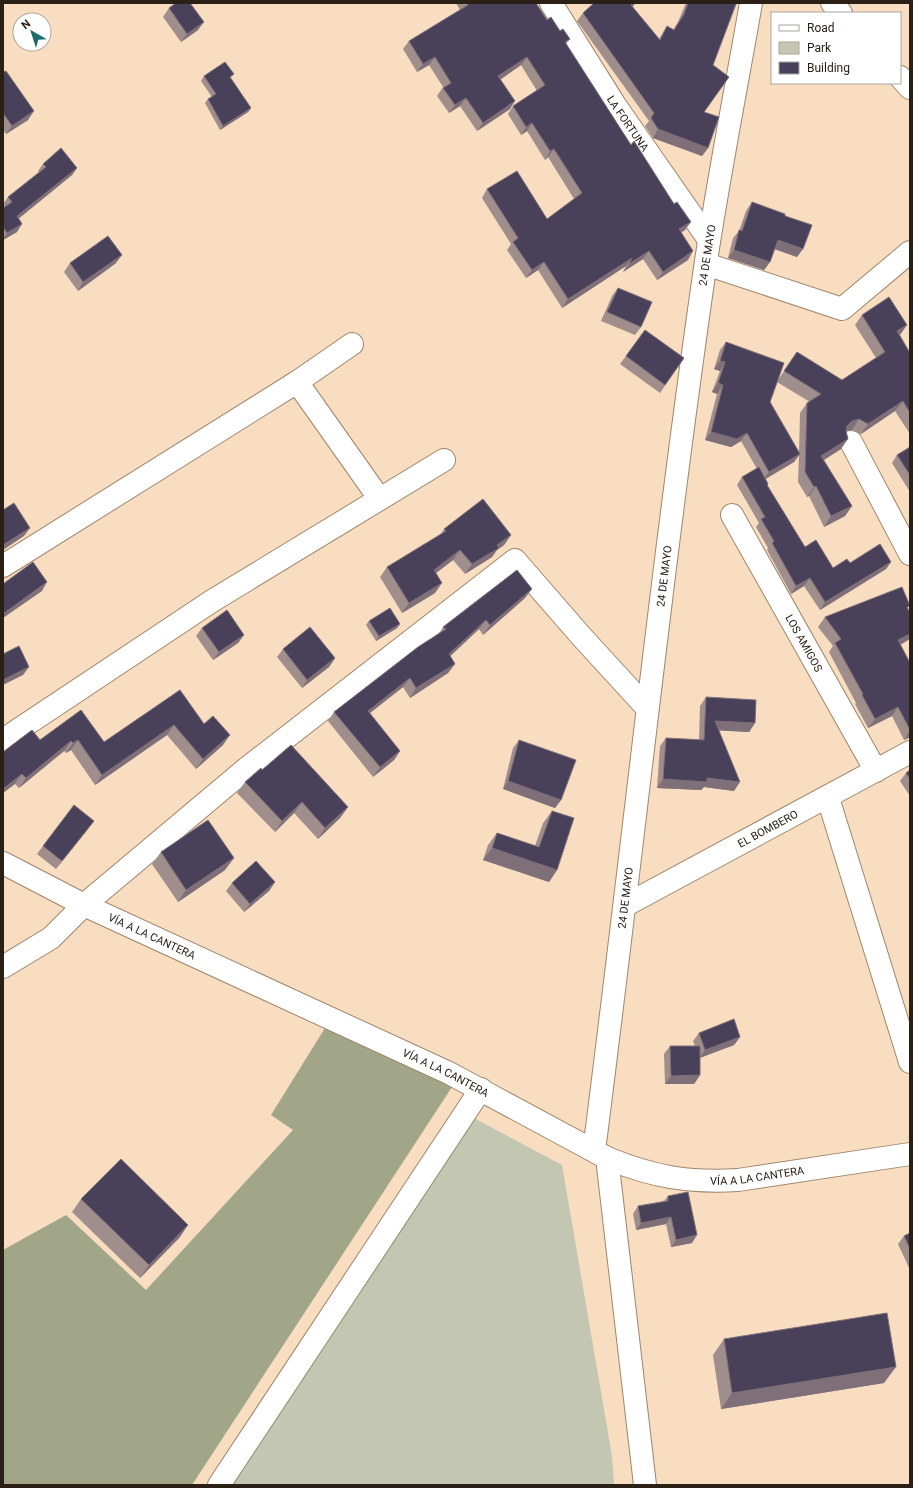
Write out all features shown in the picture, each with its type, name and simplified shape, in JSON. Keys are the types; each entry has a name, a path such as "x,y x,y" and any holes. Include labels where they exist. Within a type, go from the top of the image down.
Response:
{"street":[{"name":"LA FORTUNA","path":"551,3 615,105 709,240"},
{"name":"24 DE MAYO","path":"645,1485 601,1155 647,708 709,240 750,3"},
{"path":"832,3 840,12"},
{"path":"901,78 910,88"},
{"path":"706,264 842,309 910,252"},
{"path":"3,566 297,382 352,344"},
{"path":"297,382 379,498"},
{"path":"851,442 910,554"},
{"path":"3,740 212,601 379,498 444,460"},
{"name":"LOS AMIGOS","path":"732,515 876,771"},
{"path":"3,967 51,938 84,905 247,768 515,560 581,636 647,708"},
{"name":"EL BOMBERO","path":"626,905 828,798 910,752"},
{"path":"828,798 910,1062"},
{"name":"VÍA A LA CANTERA","path":"3,863 84,905 449,1073 601,1155 654,1175 681,1180 717,1182 910,1154"},
{"path":"219,1485 481,1089"}],"green space":[{"path":"325,1028 452,1087 192,1485 3,1485 3,1250 66,1215 146,1290 293,1130 271,1115"},
{"path":"474,1118 562,1165 612,1456 614,1485 232,1485"}],"building":[{"path":"176,3 190,3 204,22 187,34 169,8"},
{"path":"467,3 536,3 547,20 551,17 560,31 563,29 570,39 565,42 631,145 634,141 674,204 677,202 691,222 679,229 693,251 663,272 649,251 629,264 632,258 568,299 544,262 532,270 513,242 518,238 487,189 517,171 547,219 582,193 554,149 550,151 532,123 526,127 513,106 545,85 527,57 498,76 515,101 483,123 466,98 455,105 443,88 451,83 435,57 423,64 409,41 468,5"},
{"path":"594,3 633,3 631,5 660,40 667,26 674,30 684,14 688,3 736,4 713,65 729,77 704,112 719,117 708,148 658,129 651,118 654,113 583,13"},
{"path":"225,62 234,74 230,77 251,108 223,126 208,99 216,94 204,76"},
{"path":"6,71 34,111 12,126 3,113 3,72"},
{"path":"61,148 77,168 17,216 22,224 7,233 3,227 3,208 12,202 8,197 46,167 43,164"},
{"path":"752,202 785,214 785,216 812,225 803,249 778,240 770,262 734,250 739,230 742,231"},
{"path":"108,236 122,255 83,282 70,263"},
{"path":"618,288 652,302 641,327 607,312"},
{"path":"889,297 907,325 897,331 910,353 910,413 903,401 868,424 859,419 852,421 847,426 846,431 848,439 821,456 852,506 831,516 816,486 814,487 805,472 807,403 821,394 784,371 797,352 842,380 885,352 862,315"},
{"path":"645,330 684,358 665,385 626,356"},
{"path":"726,342 784,363 770,402 800,454 769,472 747,433 737,439 711,432 723,385 718,383 725,362 720,361"},
{"path":"910,447 910,475 897,455"},
{"path":"759,467 768,484 767,485 805,547 816,540 833,568 847,559 850,563 880,544 891,562 825,602 810,578 796,586 772,543 774,541 761,519 765,517 742,477"},
{"path":"483,499 511,535 497,545 499,548 472,564 460,550 434,570 442,583 409,603 387,567 446,531 444,529"},
{"path":"14,503 30,528 3,545 3,510"},
{"path":"33,562 47,582 3,614 3,584"},
{"path":"517,570 532,589 490,625 486,620 449,654 455,664 416,688 410,678 368,711 400,751 380,767 334,712 418,647 446,629 443,627"},
{"path":"902,587 910,606 907,607 910,613 910,634 898,640 910,663 910,730 898,707 875,719 835,643 841,639 825,617"},
{"path":"390,608 400,624 379,636 369,621"},
{"path":"227,610 244,635 219,652 202,628"},
{"path":"310,627 335,658 307,680 283,649"},
{"path":"19,646 29,667 3,680 3,654"},
{"path":"180,690 204,724 213,716 230,735 203,759 174,725 102,775 78,740 73,743 71,741 26,778 22,774 3,789 3,752 32,730 40,740 81,710 104,742"},
{"path":"706,697 756,700 755,723 715,721 740,782 707,778 707,782 663,779 666,738 704,740"},
{"path":"519,740 576,760 561,800 508,781"},
{"path":"291,745 348,807 325,828 302,802 282,821 245,782 261,768 262,770"},
{"path":"910,770 910,779 906,773"},
{"path":"74,805 94,821 62,861 43,846"},
{"path":"552,811 574,818 557,870 492,848 497,833 539,847"},
{"path":"208,820 234,858 186,890 161,852"},
{"path":"256,861 275,882 250,904 232,883"},
{"path":"734,1019 740,1037 705,1050 699,1033"},
{"path":"670,1046 700,1046 700,1075 671,1076"},
{"path":"121,1159 188,1225 149,1265 81,1199"},
{"path":"688,1192 697,1235 676,1240 671,1217 641,1223 638,1206 668,1201 668,1196"},
{"path":"910,1233 910,1249 904,1236"},
{"path":"887,1313 896,1367 732,1393 724,1339"}]}
